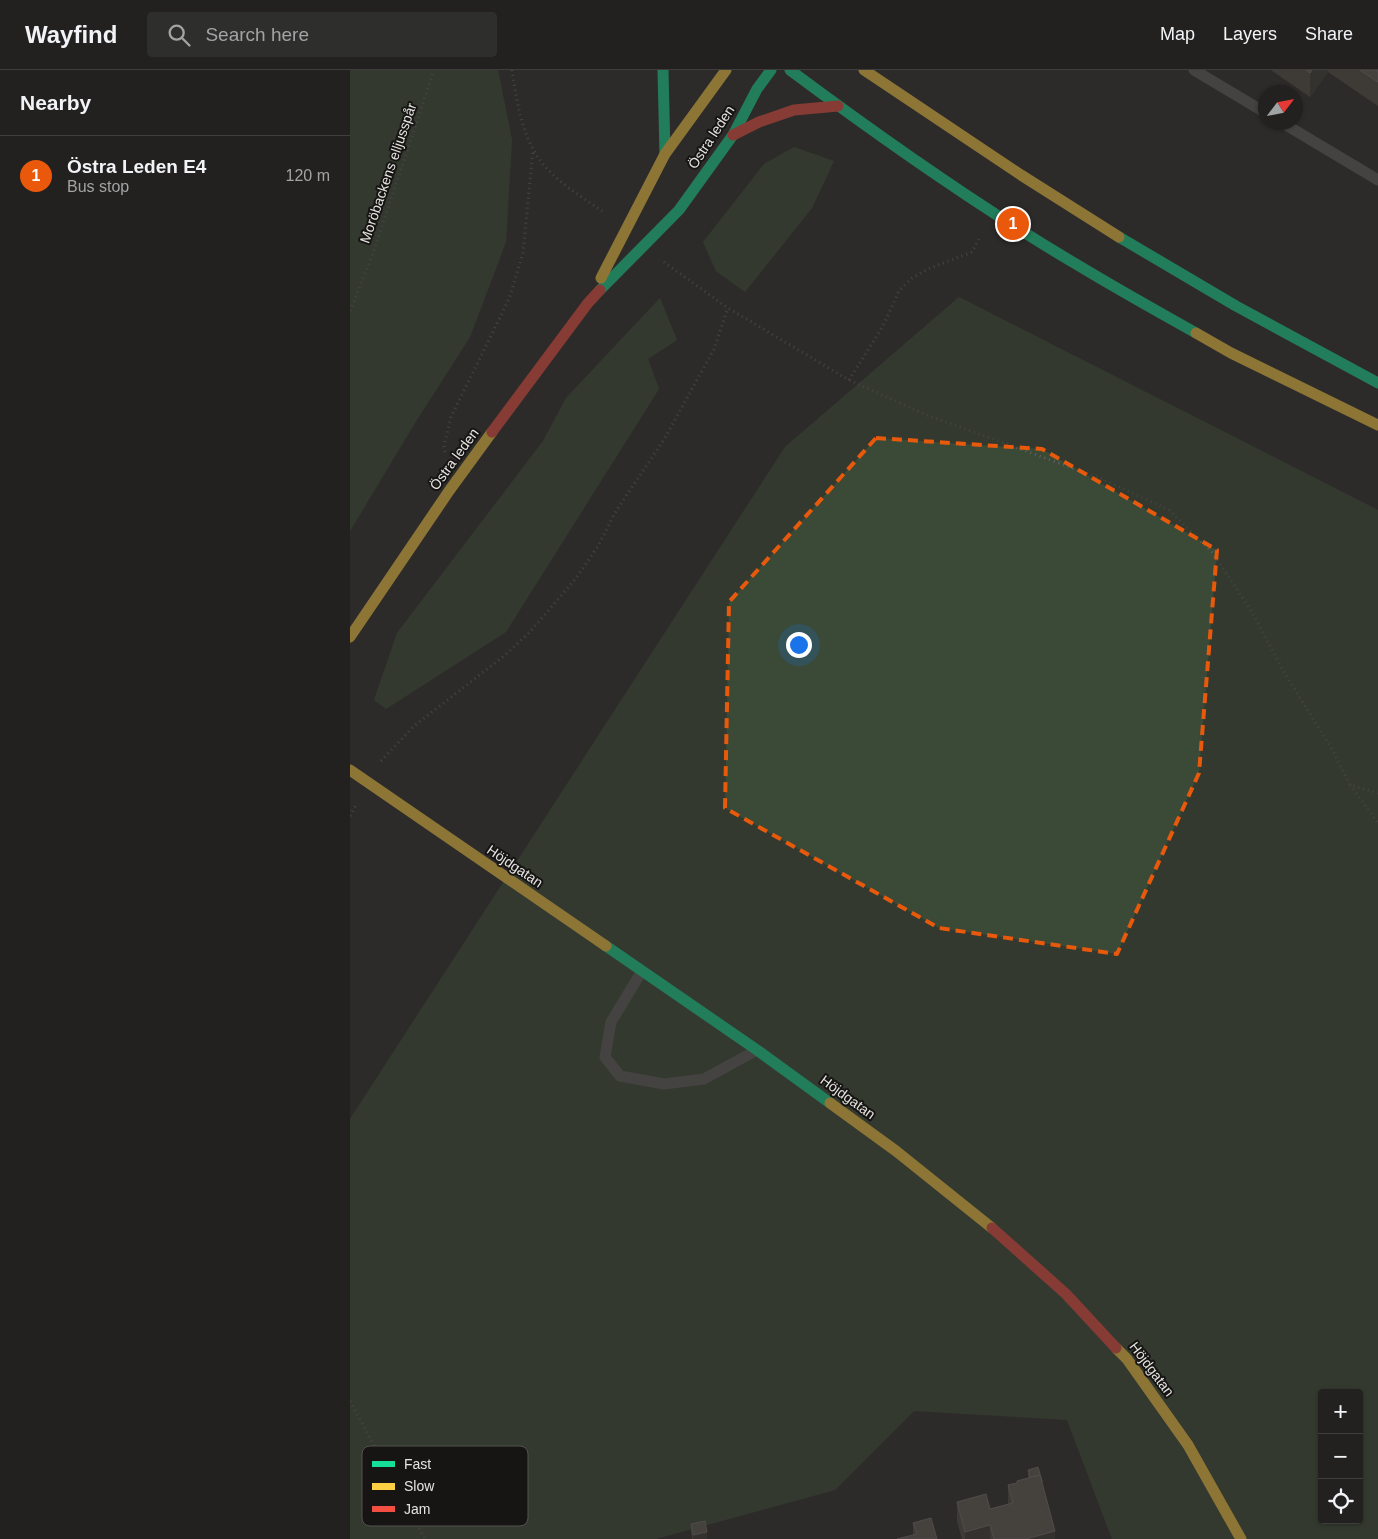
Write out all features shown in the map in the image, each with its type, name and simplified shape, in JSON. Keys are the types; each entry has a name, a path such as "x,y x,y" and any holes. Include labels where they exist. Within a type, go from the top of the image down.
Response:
{"main road":[{"path":"663,70 665,154"},
{"name":"Östra leden","path":"588,303 665,154 726,70"},
{"name":"Östra leden","path":"350,637 449,491 588,303 679,210 733,135 757,89 771,70"},
{"path":"790,70 954,187 1080,267 1231,353 1378,425"},
{"path":"864,70 1047,193 1243,311 1378,383"},
{"path":"733,135 758,122 794,110 838,106"},
{"name":"Höjdgatan","path":"350,770 757,1050 904,1157 994,1230 1066,1294 1127,1359 1188,1445 1240,1539"}],"lane":[{"path":"1194,70 1258,108"},
{"path":"1295,130 1378,180"},
{"path":"642,971 611,1022 605,1058 620,1076 664,1084 704,1079 757,1050"}],"path":[{"name":"Moröbackens elljusspår","path":"350,311 372,256 434,70"},
{"path":"512,70 519,110 533,149 548,170 568,188 605,213"},
{"path":"445,455 444,446 451,417 509,299 523,253 533,149"},
{"path":"849,380 883,326 900,291 912,278 928,269 972,252 980,237"},
{"path":"664,261 728,308 849,380 924,414 1100,478 1169,510 1212,552 1252,612 1285,674 1332,750 1350,785 1378,823"},
{"path":"350,816 383,758 414,726 504,656 530,632 576,577 598,546 616,511 665,438 714,349 728,308"},
{"path":"1350,785 1378,793"},
{"path":"350,1400 375,1446"},
{"path":"418,1526 425,1539"}],"highlighted area":[{"path":"876,438 1042,449 1217,550 1199,773 1117,954 939,928 725,808 729,602"}],"green space":[{"path":"350,70 498,70 512,140 506,242 470,337 415,423 350,531"},
{"path":"794,147 834,161 812,208 745,292 716,271 703,242 764,164"},
{"path":"959,297 1378,510 1378,1539 1112,1539 1067,1420 914,1411 835,1490 656,1539 350,1539 350,1119 785,447"},
{"path":"660,298 677,340 648,359 659,389 506,632 386,709 374,700 397,633 543,441 566,398"}],"building":[{"path":"1360,70 1378,70 1378,82"},
{"path":"1038,1467 1042,1482 1040,1475 1030,1477 1028,1470"},
{"path":"1040,1475 1055,1531 1026,1539 994,1539 990,1525 965,1532 957,1502 986,1494 990,1509 1013,1503 1008,1485"},
{"path":"931,1518 937,1539 897,1539 917,1534 913,1523"},
{"path":"705,1521 707,1532 693,1535 691,1524"}],"traffic: fast":[{"path":"663,70 665,154"},
{"path":"600,290 679,210 733,135 757,89 771,70"},
{"path":"790,70 897,148 1006,221 1095,276 1196,333"},
{"path":"1119,237 1236,306 1378,383"},
{"path":"606,946 757,1050 830,1103"}],"traffic: slow":[{"path":"601,278 665,154 726,70"},
{"path":"864,70 1021,175 1119,237"},
{"path":"1196,333 1231,353 1378,425"},
{"path":"350,637 449,491 492,432"},
{"path":"350,770 606,946"},
{"path":"830,1103 896,1151 992,1228"},
{"path":"1116,1348 1127,1359 1188,1445 1241,1539"}],"traffic: jam":[{"path":"733,135 759,122 794,110 838,106"},
{"path":"492,432 588,303 600,290"},
{"path":"992,1228 1066,1294 1116,1348"}],"place":[{"name":"Östra Leden E4","path":"1013,224"}]}
